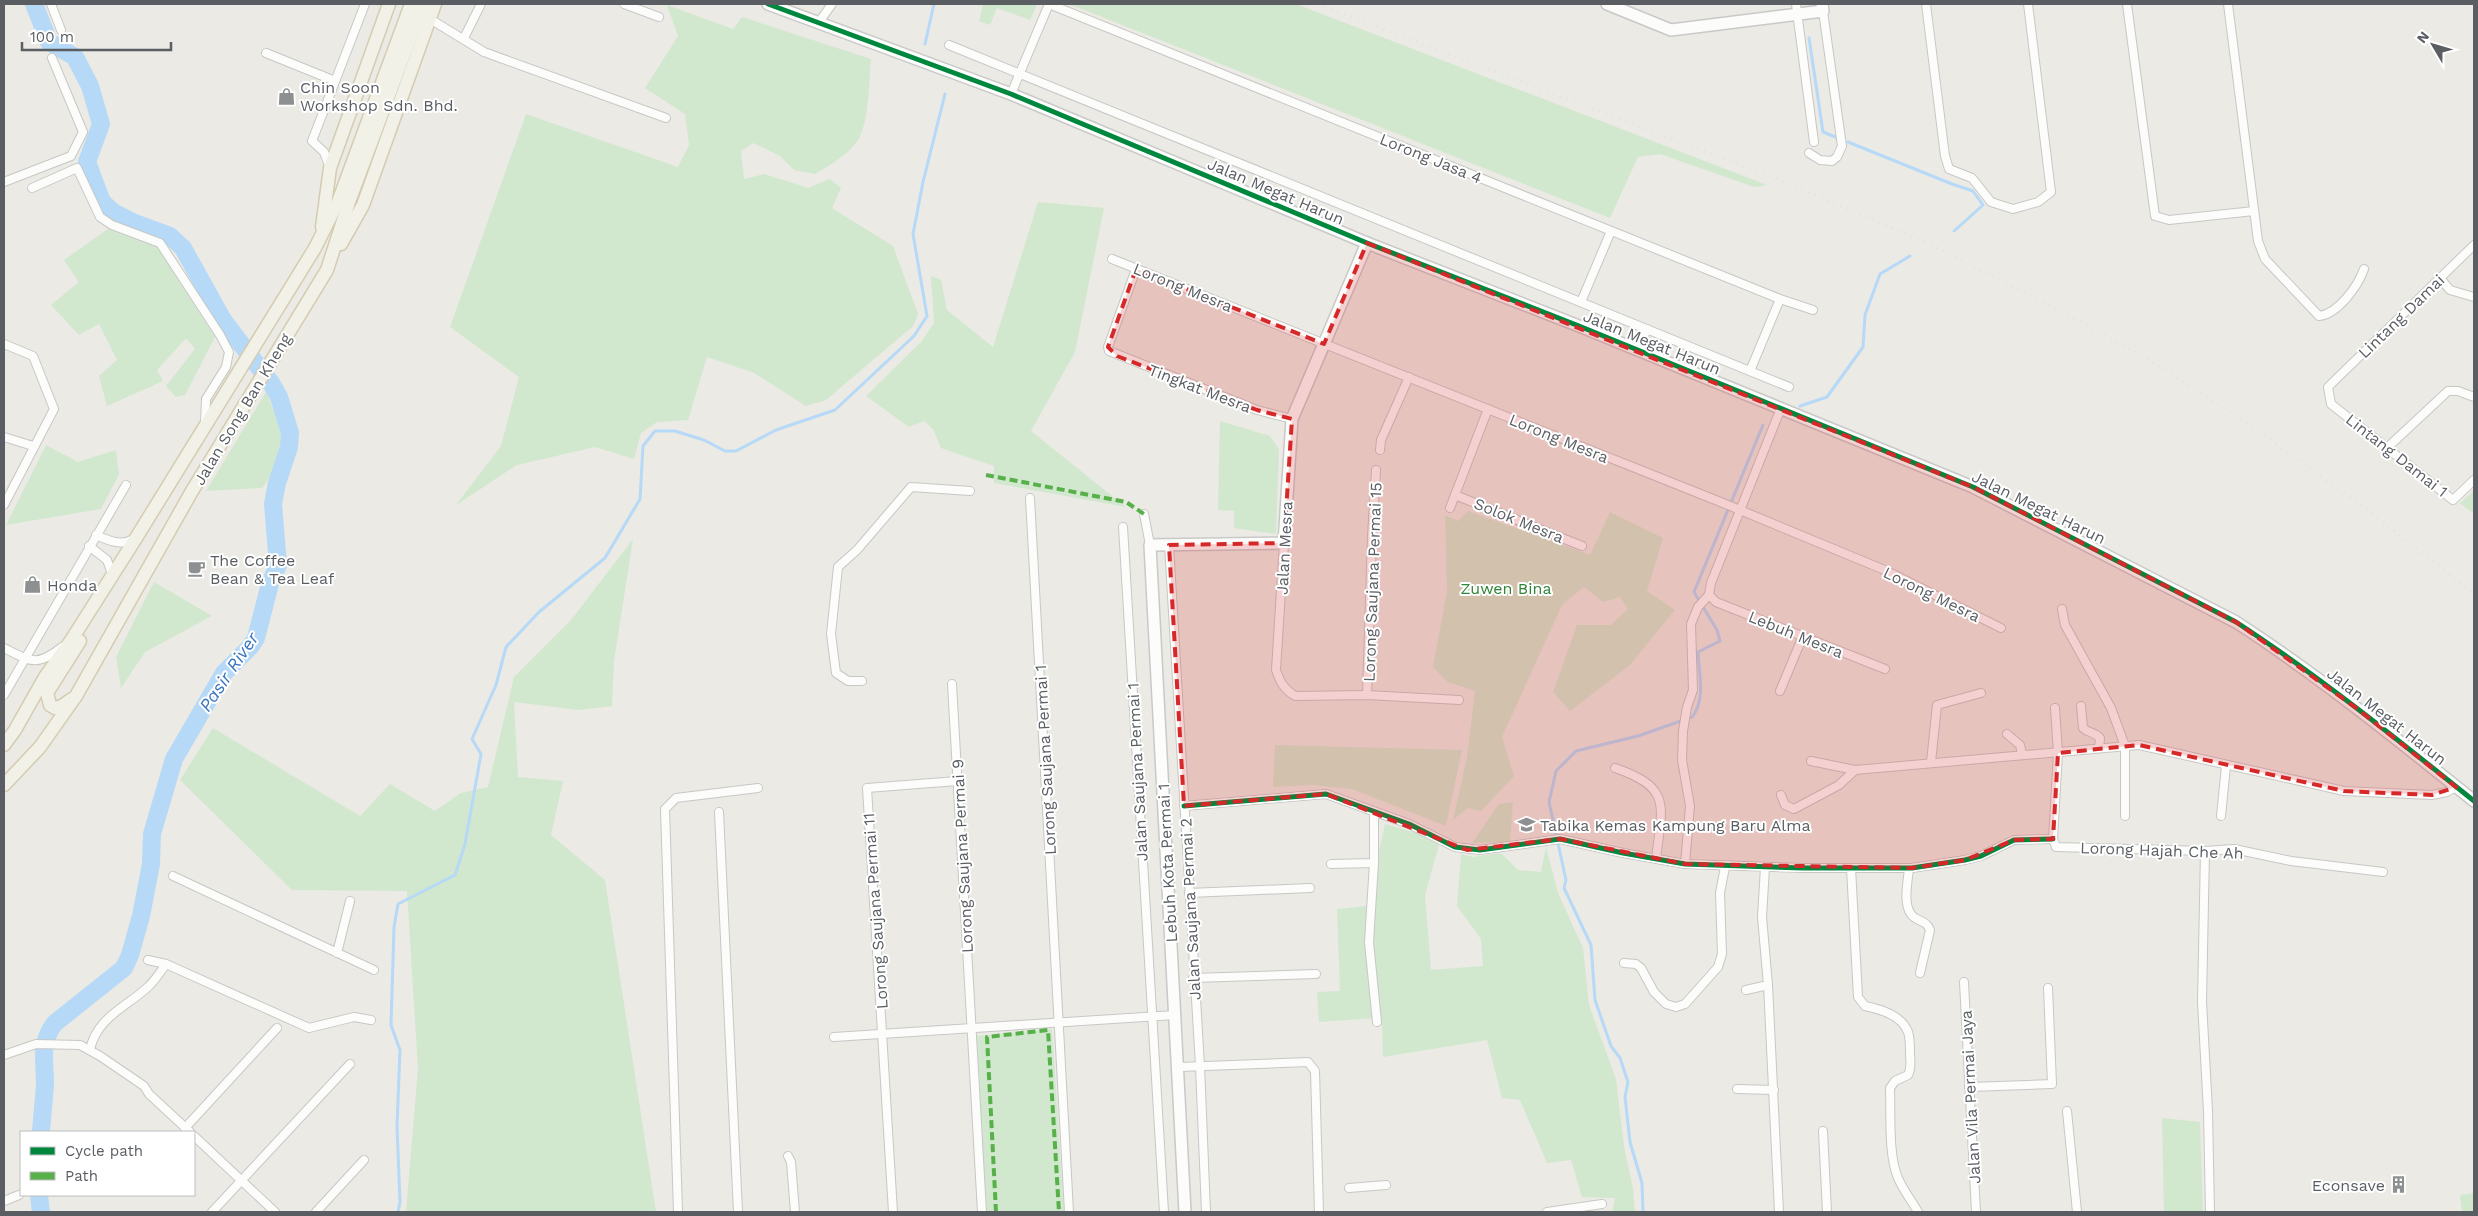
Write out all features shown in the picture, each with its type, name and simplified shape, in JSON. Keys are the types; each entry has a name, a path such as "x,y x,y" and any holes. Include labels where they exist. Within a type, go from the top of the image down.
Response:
{"main road":[{"path":"321,237 330,168 390,4"},
{"name":"Jalan Song Ban Kheng","path":"4,785 40,747 76,696 256,386 326,270 344,202 411,4"},
{"name":"Jalan Song Ban Kheng","path":"4,745 15,730 44,677 72,639 136,538 344,202 423,4"},
{"path":"326,270 363,205 436,4"},
{"path":"76,696 62,706 55,708 50,705 47,694 118,580 122,569 122,560"}],"street":[{"path":"51,4 61,30"},
{"path":"330,168 324,152 312,141 365,4"},
{"path":"464,38 481,4"},
{"path":"624,4 659,17"},
{"name":"Jalan Megat Harun","path":"768,4 1011,94 1367,243 1638,350 1973,487 2236,622 2278,649 2474,801"},
{"path":"819,22 832,4"},
{"path":"1011,94 1049,4"},
{"name":"Lorong Jasa 4","path":"1049,4 1780,299 1814,310"},
{"path":"1607,4 1671,30 1796,8 1823,7 1842,146 1837,157 1832,161 1820,160 1809,153"},
{"path":"1926,4 1945,156 1949,168 1972,178 1991,202 2013,209 2038,202 2051,192 2028,4"},
{"path":"2127,4 2155,216 2169,220 2254,211"},
{"path":"2228,4 2258,241 2265,260 2319,316 2326,315 2356,288 2364,269"},
{"path":"1796,8 1814,142"},
{"path":"430,19 464,38 484,52 666,118"},
{"name":"Jalan Megat Harun","path":"949,45 1789,387"},
{"path":"266,53 335,81"},
{"path":"4,181 71,156 83,132 52,58"},
{"path":"324,152 337,146"},
{"path":"32,188 77,168 100,217 112,225 160,243 215,327 229,352 226,367 206,399 205,424"},
{"path":"1581,302 1611,231"},
{"name":"Jalan Mesra","path":"1367,243 1292,419 1276,670 1280,684 1295,696 1367,694 1459,700"},
{"name":"Lintang Damai","path":"2328,387 2474,245"},
{"name":"Lorong Mesra","path":"1112,259 1723,503 1887,572 2001,628"},
{"name":"Tingkat Mesra","path":"1136,269 1108,347 1109,351 1257,410 1292,419"},
{"path":"2440,278 2450,290 2474,297"},
{"path":"1750,371 1780,299"},
{"path":"1638,350 1647,329"},
{"path":"4,344 33,356 54,409 33,446 4,505"},
{"path":"1380,450 1381,440 1408,377"},
{"name":"Lintang Damai 1","path":"2328,387 2331,404 2453,500 2474,480"},
{"path":"2388,448 2448,391 2458,391 2474,397"},
{"path":"1685,864 1690,806 1682,760 1683,726 1693,690 1691,624 1700,604 1709,595 1710,583 1736,509 1781,408"},
{"name":"Solok Mesra","path":"1450,508 1488,409"},
{"path":"4,437 33,446"},
{"name":"Lorong Saujana Permai 15","path":"1367,694 1376,470"},
{"path":"4,695 126,485"},
{"path":"862,681 848,681 836,674 830,634 838,567 857,550 911,487 970,490"},
{"name":"Solok Mesra","path":"1455,495 1582,546"},
{"name":"Lorong Saujana Permai 1","path":"1030,498 1069,1212"},
{"name":"Lebuh Kota Permai 1","path":"1144,514 1150,545 1179,1067 1185,1212"},
{"name":"Jalan Saujana Permai 1","path":"1123,527 1152,1017"},
{"path":"96,535 114,543 127,543 136,538"},
{"path":"1150,545 1284,544"},
{"name":"Jalan Saujana Permai 2","path":"1169,545 1193,978 1200,1066 1206,1212"},
{"path":"89,546 106,560 112,574"},
{"name":"Lebuh Mesra","path":"1709,595 1716,602 1885,669"},
{"path":"2062,609 2065,624 2112,708 2124,746 2125,816"},
{"path":"1780,691 1803,636"},
{"path":"4,648 31,662 48,658 72,639"},
{"name":"Lorong Saujana Permai 9","path":"952,684 982,1212"},
{"path":"1931,762 1937,705 1982,693"},
{"path":"2081,706 2083,728 2086,732 2097,734 2100,738 2099,748"},
{"path":"1184,806 1326,794 1409,824 1455,847 1466,850 1560,839 1685,864 1765,868 1909,868 1981,856 2014,840 2053,839 2058,753 2055,708"},
{"path":"2007,734 2020,745 2022,754"},
{"path":"1811,761 1854,770 2139,745 2344,791 2432,795 2447,792 2456,787"},
{"path":"2220,816 2226,766"},
{"path":"1615,768 1649,782 1658,795 1662,813 1656,859"},
{"path":"1781,795 1785,805 1794,809 1840,785 1854,770"},
{"name":"Lorong Saujana Permai 11","path":"893,1212 867,788 957,781"},
{"path":"678,1212 665,809 676,798 758,788"},
{"path":"718,812 738,1212"},
{"path":"1374,812 1374,863 1369,942 1377,1022"},
{"name":"Lorong Hajah Che Ah","path":"2053,839 2056,847 2059,848 2205,851 2234,849 2317,865 2383,872"},
{"path":"2205,851 2202,1002 2208,1111 2210,1212"},
{"path":"1331,864 1374,863"},
{"path":"1624,963 1636,964 1641,968 1654,992 1666,1004 1676,1007 1685,1004 1718,967 1722,954 1720,893 1725,867"},
{"path":"1765,868 1762,917 1768,985 1780,1212"},
{"path":"1851,868 1858,997 1865,1006 1880,1009 1890,1014 1905,1027 1909,1035 1911,1070 1908,1076 1895,1081 1890,1088 1895,1167 1898,1178 1918,1212"},
{"path":"1909,868 1907,906 1910,913 1928,924 1930,930 1920,973"},
{"path":"173,876 374,970"},
{"path":"1189,892 1310,888"},
{"path":"338,953 350,901"},
{"path":"148,960 166,964 309,1028 354,1017 371,1020"},
{"path":"90,1049 94,1034 102,1023 150,985 166,964"},
{"path":"1193,978 1316,974"},
{"name":"Jalan Vila Permai Jaya","path":"1964,982 1976,1212"},
{"path":"1746,990 1768,985"},
{"path":"1969,1087 2052,1084 2048,988"},
{"path":"834,1037 1175,1015"},
{"path":"1152,1017 1164,1212"},
{"path":"4,1055 36,1044 80,1045 90,1049 144,1086 149,1094 187,1130 277,1028"},
{"path":"1179,1067 1308,1062 1315,1071 1319,1212"},
{"path":"212,1212 350,1064"},
{"path":"1737,1089 1774,1090"},
{"path":"2067,1111 2077,1212"},
{"path":"1823,1130 1827,1212"},
{"path":"195,1137 275,1212"},
{"path":"788,1156 791,1162 795,1212"},
{"path":"316,1212 364,1160"},
{"path":"1349,1188 1386,1185"},
{"path":"4,1201 19,1195"},
{"path":"1547,1212 1602,1204"}],"highlighted area":[{"path":"1367,243 1973,487 2236,622 2355,707 2456,787 2432,795 2344,791 2139,745 2058,753 2053,839 2014,840 1965,860 1912,868 1685,864 1560,839 1467,850 1326,794 1184,806 1169,545 1284,543 1292,419 1257,410 1117,356 1108,347 1136,269 1324,344"}],"green space":[{"path":"983,4 1037,4 1030,20 997,8 990,25 979,21"},
{"path":"1069,4 1296,4 1767,185 1754,187 1660,154 1638,157 1610,218"},
{"path":"667,5 733,29 742,17 871,59 868,101 862,132 849,150 815,174 794,170 780,156 753,143 741,151 744,179 764,174 808,188 830,179 841,188 832,208 893,246 918,314 913,326 826,400 806,406 754,373 707,357 688,420 657,422 641,433 634,459 595,447 517,465 456,505 501,446 519,377 450,327 526,114 678,167 689,145 685,114 645,88 678,36"},
{"path":"1038,202 1104,208 1075,352 1031,431 1126,507 994,483 994,466 941,448 933,429 924,421 909,427 866,396 921,342 934,323 931,276 941,280 947,310 993,347"},
{"path":"108,229 157,247 215,337 185,395 176,397 166,386 195,349 186,338 157,370 163,381 107,406 99,376 117,360 99,324 79,335 51,305 79,282 64,260"},
{"path":"266,392 280,429 281,440 278,463 271,475 262,488 206,491"},
{"path":"1220,421 1270,436 1279,449 1276,534 1234,528 1234,511 1218,510"},
{"path":"46,445 78,462 116,450 119,474 101,509 6,525"},
{"path":"2474,491 2474,514 2460,503"},
{"name":"Zuwen Bina","path":"1468,511 1590,555 1610,512 1663,538 1647,591 1675,610 1630,665 1570,711 1553,692 1577,625 1611,625 1628,609 1620,597 1603,602 1584,587 1562,605 1502,737 1514,776 1481,811 1468,808 1453,820 1467,757 1475,691 1448,682 1433,667 1447,591 1445,515 1458,521"},
{"path":"633,539 614,661 612,706 578,710 514,702 518,777 563,781 551,835 605,880 656,1212 406,1212 418,1069 407,891 292,890 180,780 213,728 360,816 390,784 435,811 461,793 488,787 514,677 571,620"},
{"path":"154,582 212,616 145,652 121,688 116,657"},
{"path":"1275,745 1462,750 1446,826 1352,789 1312,785 1273,787"},
{"path":"1513,802 1510,842 1472,843 1499,804"},
{"path":"1385,824 1416,833 1439,845 1425,895 1431,970 1483,966 1481,939 1457,906 1461,854 1473,857 1501,853 1518,870 1541,872 1546,847 1558,893 1583,948 1589,1005 1616,1079 1624,1146 1633,1189 1635,1212 1612,1212 1615,1198 1582,1197 1571,1160 1547,1163 1520,1100 1502,1098 1487,1040 1383,1057 1382,1025 1375,1018 1319,1022 1317,992 1340,991 1337,909 1367,906"},
{"path":"1052,1029 1064,1212 986,1212 977,1036"},
{"path":"2162,1118 2200,1122 2203,1212 2164,1212"},
{"path":"2474,1193 2474,1212 2462,1212 2460,1195"}],"waterway":[{"name":"Pasir River","path":"34,4 49,42 75,57 90,86 101,124 87,162 102,202 113,212 132,222 170,236 183,248 223,320 271,383 279,397 290,433 289,447 277,483 273,504 278,565 270,584 256,638 250,647 224,673 174,759 152,834 151,864 141,916 130,955 124,968 55,1023 50,1030 44,1052 45,1084 41,1131"},
{"path":"925,44 934,4"},
{"path":"1809,38 1823,132 1838,138"},
{"path":"398,1212 400,1202 397,1126 400,1050 391,1025 394,927 398,904 455,875 465,844 481,754 472,739 496,685 506,647 539,612 605,558 640,499 643,446 655,431 675,431 704,440 725,451 736,451 776,430 835,410 914,336 927,316 913,234 923,182 945,94"},
{"path":"1848,142 1973,191 1983,205 1954,231"},
{"path":"1800,406 1827,397 1863,347 1865,315 1880,274 1910,256"},
{"path":"1643,1212 1642,1183 1630,1142 1625,1097 1628,1082 1620,1058 1611,1046 1595,1000 1591,945 1564,888 1566,880 1549,802 1556,771 1576,751 1638,736 1692,717 1696,710 1699,703 1701,686 1698,652 1720,641 1717,630 1694,592 1763,425"},
{"name":"Pasir River","path":"39,1196 41,1212"}],"railway":[{"path":"1318,4 1777,179 1928,243 2070,316 2153,362 2245,422 2364,507 2474,594"}],"marked path":[{"path":"986,475 1126,502 1144,514"},
{"path":"996,1212 987,1037 1048,1030 1059,1212"}],"cycle path":[{"path":"768,4 1011,94 1367,243 1579,326 1973,487 2236,622 2387,731 2474,801"},
{"path":"1184,806 1326,794 1409,824 1455,847 1480,850 1560,839 1685,864 1803,868 1912,868 1981,856 2014,840 2053,839"}],"place":[{"name":"Chin Soon Workshop Sdn. Bhd.","path":"286,96"},
{"name":"The Coffee Bean & Tea Leaf","path":"196,569"},
{"name":"Honda","path":"33,585"},
{"name":"Tabika Kemas Kampung Baru Alma","path":"1526,825"},
{"name":"Econsave","path":"2399,1185"}]}
